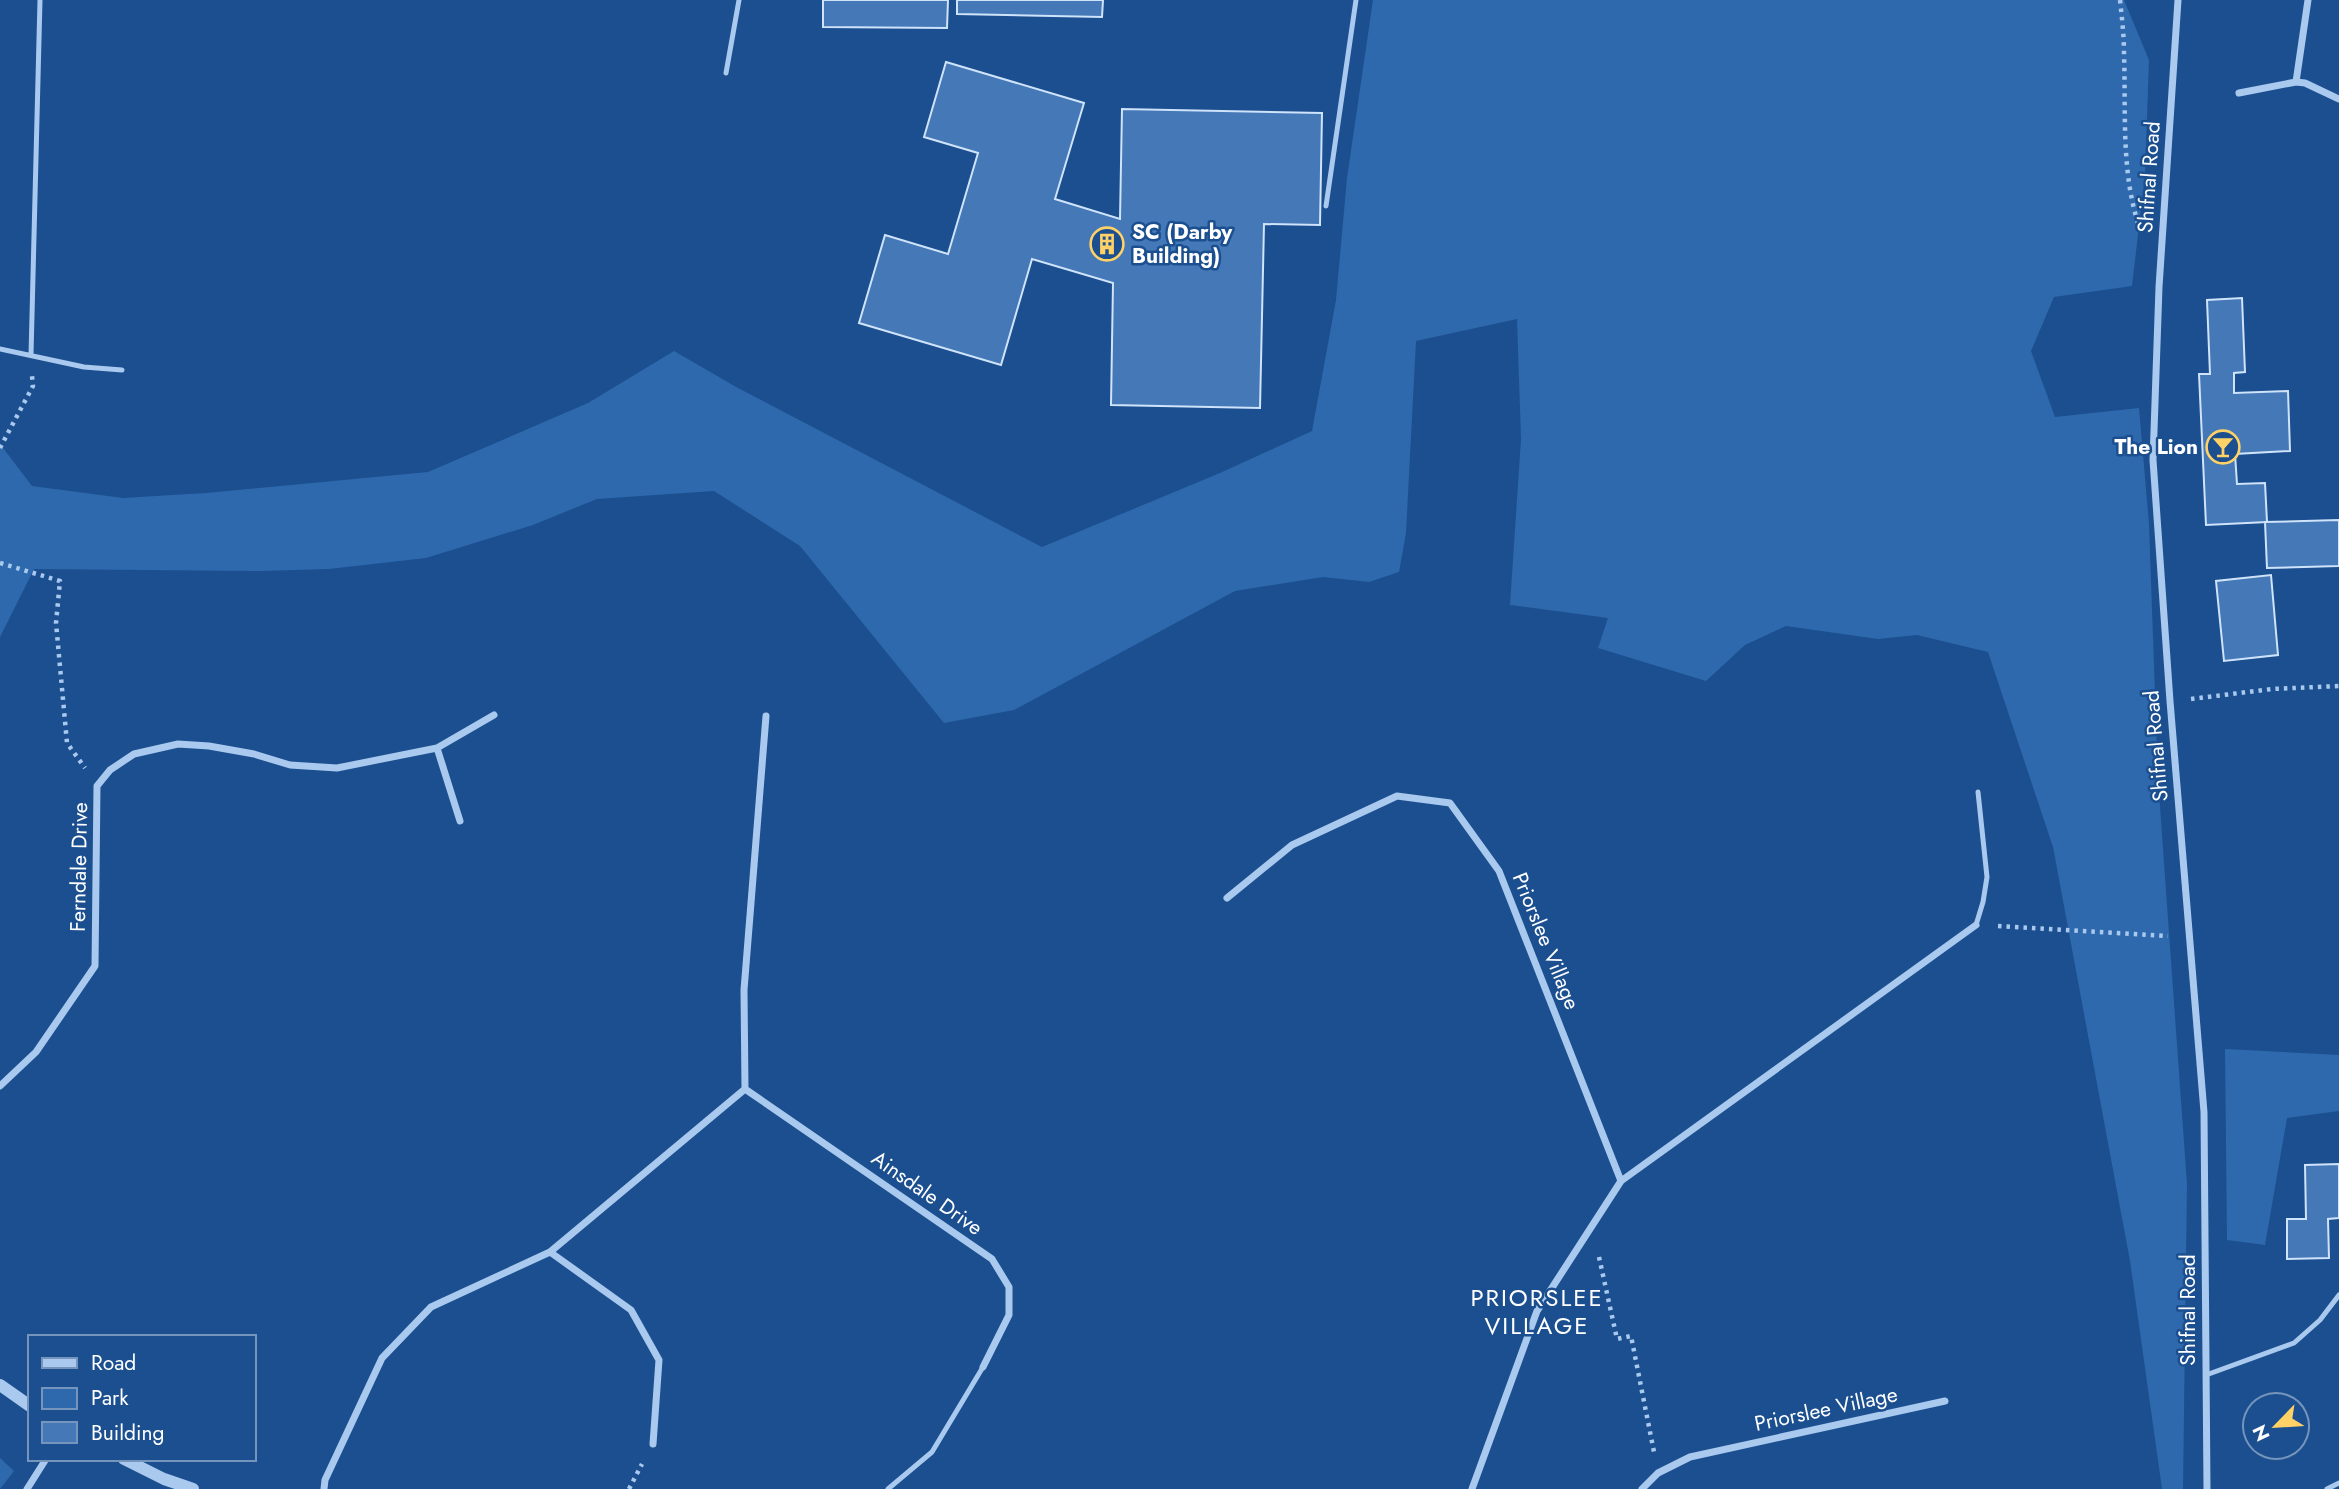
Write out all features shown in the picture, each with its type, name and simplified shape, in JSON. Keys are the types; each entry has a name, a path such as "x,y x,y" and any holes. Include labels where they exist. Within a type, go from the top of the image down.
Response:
{"street":[{"name":"Shifnal Road","path":"2178,0 2159,287 2153,460 2204,1112 2207,1489"},
{"path":"2296,82 2308,0"},
{"path":"2239,93 2296,82 2305,83 2339,99"},
{"name":"Ferndale Drive","path":"0,1086 36,1052 95,966 97,786 110,769 134,754 178,744 254,754 290,765 337,768 437,748 494,715"},
{"path":"324,1489 382,1357 431,1307 550,1252 745,1089 744,990 766,716"},
{"path":"437,748 460,821"},
{"name":"Priorslee Village","path":"1227,898 1293,845 1397,796 1450,803 1499,871 1622,1181"},
{"path":"1472,1489 1537,1311 1622,1181 1976,925"},
{"name":"Ainsdale Drive","path":"745,1089 992,1259 1009,1287 1009,1315 983,1367"},
{"path":"550,1252 631,1310 659,1360 653,1444"},
{"path":"0,1385 28,1405"},
{"name":"Priorslee Village","path":"1642,1489 1658,1473 1690,1457 1945,1401"},
{"path":"27,1489 45,1461"},
{"path":"128,1461 164,1479 193,1489"}],"lane":[{"path":"31,355 40,0"},
{"path":"726,73 739,0"},
{"path":"1326,206 1356,0"},
{"path":"0,349 84,367 122,370"},
{"path":"1976,925 1987,877 1978,792"},
{"path":"2206,1375 2294,1343 2320,1320 2339,1295"},
{"path":"888,1489 932,1452 983,1367"},
{"path":"2328,1489 2339,1483"}],"path":[{"path":"2120,0 2125,131 2132,202 2139,226"},
{"path":"0,448 33,386 31,355"},
{"path":"0,563 61,581 56,623 67,743 97,786"},
{"path":"2170,701 2272,689 2339,685"},
{"path":"1976,925 2190,938"},
{"path":"1592,1227 1617,1339 1631,1336 1658,1473"},
{"path":"629,1489 653,1444"}],"green space":[{"path":"1373,0 2124,0 2149,60 2145,175 2132,286 2054,297 2031,351 2055,417 2139,408 2149,524 2158,779 2187,1184 2183,1489 2162,1489 2130,1261 2053,847 1988,652 1917,635 1878,639 1786,626 1745,645 1706,681 1598,648 1608,618 1510,605 1521,439 1517,319 1416,341 1406,533 1399,572 1369,582 1323,577 1235,591 1014,710 944,723 800,546 714,491 597,499 533,525 426,558 329,569 261,571 34,569 0,637 0,444 32,486 123,498 428,472 588,403 674,351 738,388 1042,547 1220,473 1312,431 1336,300 1347,178"},
{"path":"2225,1049 2339,1055 2339,1111 2287,1118 2265,1245 2227,1240"},
{"path":"0,1458 14,1471 0,1489"}],"building":[{"path":"823,0 948,0 947,28 823,27"},
{"path":"957,0 1103,0 1102,17 957,14"},
{"name":"SC (Darby Building)","path":"946,62 1084,103 1055,199 1120,219 1122,109 1322,113 1320,225 1264,224 1260,408 1111,405 1113,283 1032,259 1001,365 859,323 885,235 948,254 978,153 924,137"},
{"path":"2242,298 2245,372 2234,373 2234,393 2288,391 2290,451 2235,454 2237,484 2265,483 2267,522 2206,525 2199,374 2210,374 2207,300"},
{"path":"2339,520 2339,566 2267,568 2265,522"},
{"path":"2271,575 2278,655 2224,661 2216,581"},
{"path":"2339,1164 2339,1218 2328,1219 2329,1258 2287,1259 2287,1219 2306,1219 2305,1165"}],"place":[{"name":"SC (Darby Building)","path":"1107,244"},
{"name":"The Lion","path":"2223,447"}],"district":[{"name":"PRIORSLEE VILLAGE","path":"1537,1311"}]}
